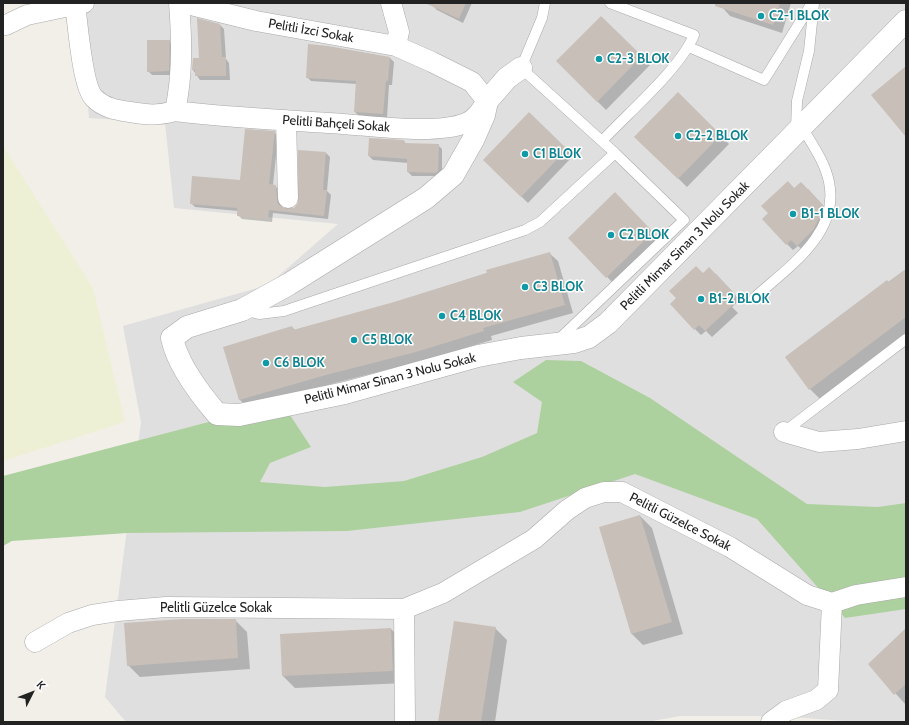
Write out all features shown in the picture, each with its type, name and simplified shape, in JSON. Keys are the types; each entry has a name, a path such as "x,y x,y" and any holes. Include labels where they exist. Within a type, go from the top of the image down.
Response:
{"street":[{"path":"176,111 180,92 182,38 179,3"},
{"name":"Pelitli İzci Sokak","path":"183,3 256,21 396,46"},
{"path":"391,3 399,32 396,46 472,82 487,102"},
{"path":"6,26 26,15 80,4"},
{"name":"Pelitli Bahçeli Sokak","path":"80,4 87,83 93,97 107,108 156,116 176,111 399,128 439,128 468,122 477,115 487,102"},
{"name":"Pelitli Mimar Sinan 3 Nolu Sokak","path":"521,68 508,78 487,102 484,115 473,140 453,175 426,198 289,284 242,310 187,327 172,338 174,352 207,402 218,414 239,415 345,393 478,356 521,348 574,342 589,337 608,323 906,21"},
{"path":"286,120 288,198"},
{"path":"784,432 819,442 858,439 906,431"},
{"name":"Pelitli Güzelce Sokak","path":"35,642 68,623 92,615 118,610 166,607 404,609 449,590 534,539 567,510 585,498 604,492 622,492 730,547 807,595 832,603"},
{"path":"771,722 786,711 816,700 828,690 832,603 856,595 906,587"},
{"path":"404,609 405,722"}],"lane":[{"path":"545,3 542,18 533,43 521,68 615,153 684,220 554,344"},
{"path":"602,141 666,76 689,47 694,35 610,3"},
{"path":"689,47 764,80 813,3"},
{"path":"754,298 810,248 823,227 830,205 829,182 817,151 799,131 797,101 809,51 813,3"},
{"path":"242,310 260,314 284,310 525,230 540,222 615,153"},
{"path":"784,432 906,339"}],"shaded area":[{"path":"80,3 906,3 906,722 857,722 779,716 680,716 647,722 126,722 105,697 141,422 123,326 268,285 338,224 174,208 165,123 89,118"}],"green space":[{"path":"3,146 93,288 125,422 3,461"},
{"path":"546,360 581,361 650,398 807,504 878,507 906,503 906,609 845,618 757,519 635,474 520,512 347,531 127,533 12,541 3,546 3,476 220,419 290,415 311,447 270,463 260,482 325,487 404,481 482,457 537,433 542,402 513,382"}],"building":[{"path":"425,3 466,3 459,19"},
{"name":"C2-1 BLOK","path":"715,3 780,3 773,25 715,6"},
{"name":"C2-3 BLOK","path":"601,16 642,56 597,102 556,61"},
{"path":"197,18 220,24 222,57 226,57 226,76 195,76 195,70 192,70 193,58 199,58"},
{"path":"147,40 170,40 169,71 147,72"},
{"path":"308,44 390,57 383,114 354,112 356,81 306,78"},
{"path":"906,66 906,137 871,95"},
{"name":"C2-2 BLOK","path":"678,92 721,135 678,179 634,137"},
{"name":"C1 BLOK","path":"529,112 567,149 521,197 483,160"},
{"path":"245,129 275,131 269,184 276,185 278,204 283,208 294,208 298,203 298,150 326,152 323,190 327,190 324,216 269,210 268,219 237,216 237,208 190,204 192,176 240,180"},
{"path":"369,138 404,140 404,143 439,144 438,171 436,173 407,172 407,159 368,156"},
{"name":"B1-1 BLOK","path":"788,181 794,188 801,182 823,205 819,215 820,216 813,230 797,246 791,240 786,245 762,219 768,213 761,206"},
{"name":"C2 BLOK","path":"615,192 653,232 606,278 568,238"},
{"path":"550,252 565,305 483,328 484,331 416,352 326,375 239,400 223,347 292,326 293,330 394,302 487,273 486,270"},
{"name":"B1-2 BLOK","path":"696,266 703,273 709,267 734,293 727,300 732,306 705,331 699,325 694,330 670,304 676,298 669,291"},
{"path":"906,269 906,317 809,390 785,357 887,280 889,282"},
{"path":"640,515 672,622 631,634 599,527"},
{"path":"183,619 236,619 238,658 127,666 124,623"},
{"path":"454,621 496,627 481,722 438,722"},
{"path":"391,628 393,671 282,676 280,634"},
{"path":"906,628 906,684 894,695 868,664"}],"place":[{"name":"C2-1 BLOK","path":"761,16"},
{"name":"C2-3 BLOK","path":"599,59"},
{"name":"C2-2 BLOK","path":"678,136"},
{"name":"C1 BLOK","path":"525,154"},
{"name":"B1-1 BLOK","path":"793,214"},
{"name":"C2 BLOK","path":"611,235"},
{"name":"C3 BLOK","path":"525,287"},
{"name":"B1-2 BLOK","path":"701,299"},
{"name":"C4 BLOK","path":"442,316"},
{"name":"C5 BLOK","path":"354,340"},
{"name":"C6 BLOK","path":"266,363"}]}
